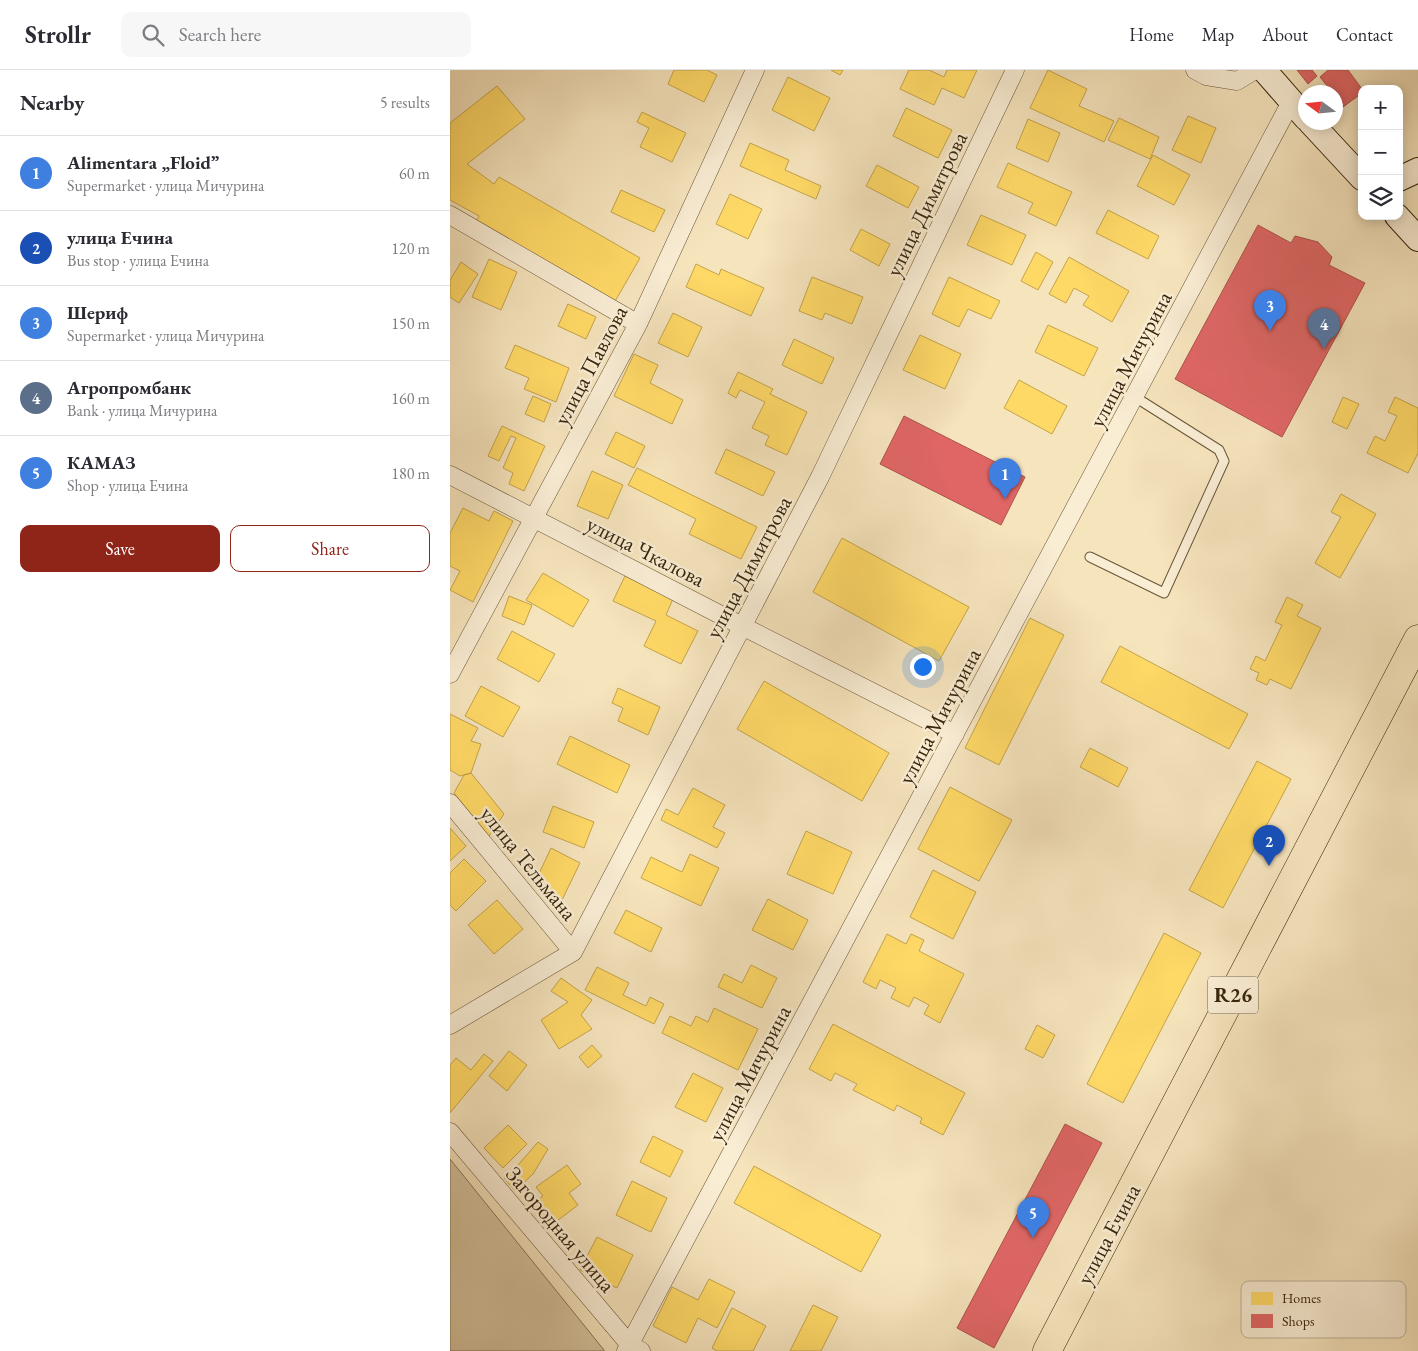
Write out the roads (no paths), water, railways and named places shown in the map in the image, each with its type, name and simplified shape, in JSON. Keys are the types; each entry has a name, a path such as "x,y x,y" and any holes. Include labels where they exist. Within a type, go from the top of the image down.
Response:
{"main road":[{"path":"1264,70 1298,110"},
{"path":"1317,130 1359,175"},
{"path":"1403,178 1418,170"},
{"path":"1401,220 1418,239"},
{"name":"улица Ечина","path":"1047,1351 1418,639"}],"street":[{"name":"улица Павлова","path":"450,674 638,324 755,70"},
{"name":"улица Димитрова","path":"572,952 820,477 1015,70"},
{"path":"1194,70 1206,76 1237,81 1255,70"},
{"name":"улица Мичурина","path":"632,1349 955,734 1135,397 1298,110"},
{"path":"450,215 638,324"},
{"name":"улица Чкалова","path":"450,475 955,734"},
{"name":"улица Тельмана","path":"450,803 572,952"},
{"path":"450,1025 572,952"},
{"name":"Загородная улица","path":"450,1132 632,1349"}],"lane":[{"path":"1090,557 1164,593 1224,461 1219,450 1135,397"}],"place":[{"name":"Шериф","path":"1270,331"},
{"name":"Агропромбанк","path":"1324,349"},
{"name":"Alimentara „Floid”","path":"1005,499"},
{"name":"улица Ечина","path":"1269,866"},
{"name":"КАМАЗ","path":"1033,1238"}]}
